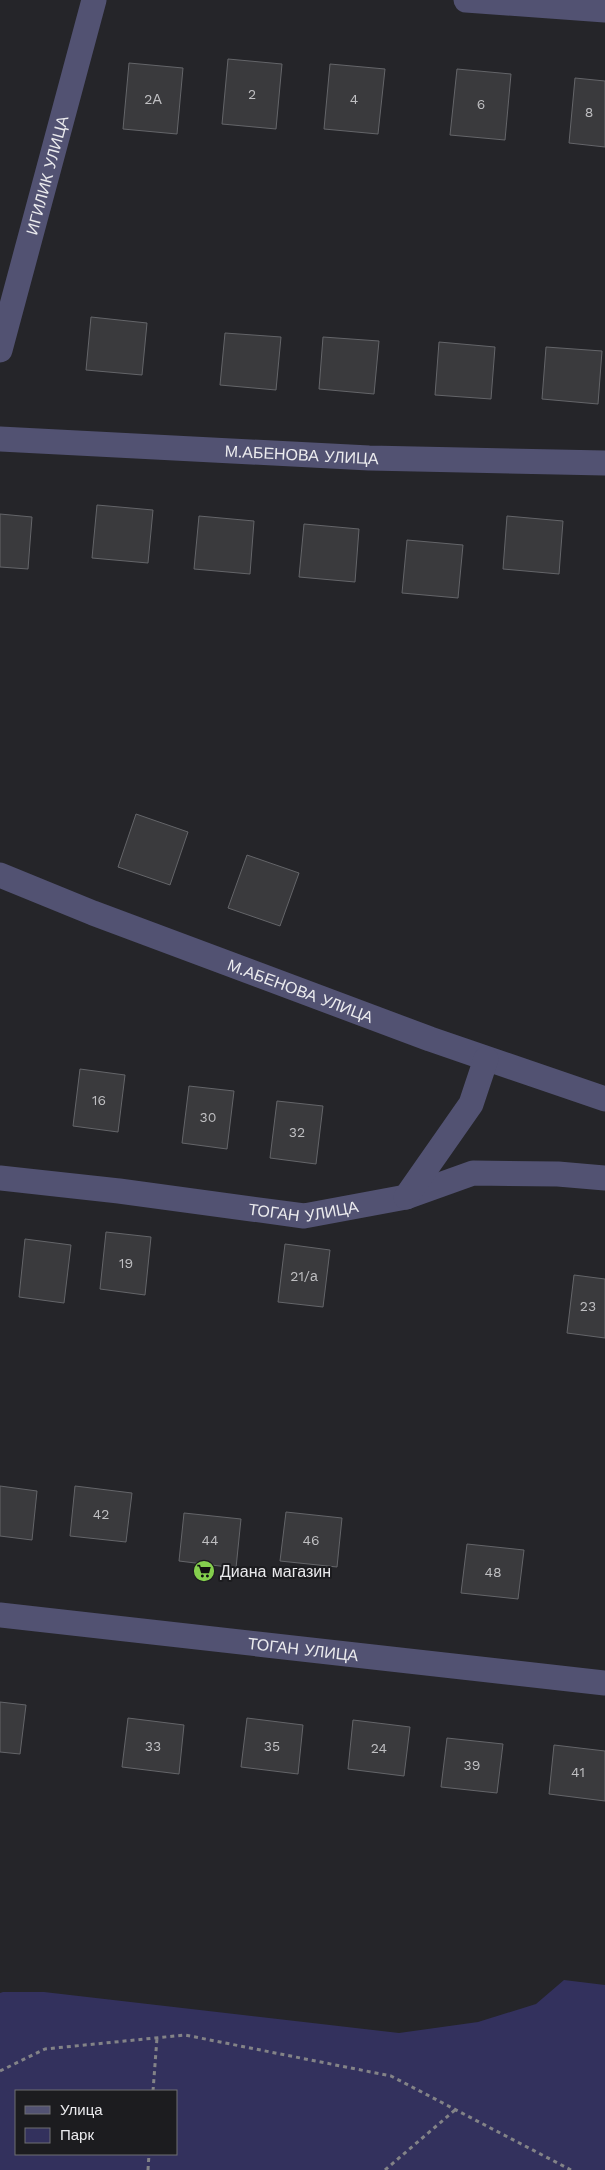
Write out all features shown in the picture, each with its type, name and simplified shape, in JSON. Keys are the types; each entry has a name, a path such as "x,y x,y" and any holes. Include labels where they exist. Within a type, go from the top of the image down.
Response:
{"street":[{"name":"ИГИЛИК УЛИЦА","path":"0,350 94,0"},
{"path":"466,0 605,10"},
{"name":"М.АБЕНОВА УЛИЦА","path":"0,440 349,457 605,463"},
{"name":"М.АБЕНОВА УЛИЦА","path":"0,875 92,913 486,1059 605,1098"},
{"path":"406,1197 471,1104 486,1059"},
{"name":"ТОГАН УЛИЦА","path":"0,1178 119,1191 304,1216 406,1197 473,1173 558,1174 605,1178"},
{"name":"ТОГАН УЛИЦА","path":"0,1614 521,1675 605,1683"}],"path":[{"path":"0,2071 45,2049 185,2035 391,2076 571,2170"},
{"path":"153,2090 157,2038"},
{"path":"384,2170 455,2110"},
{"path":"148,2170 149,2155"}],"green space":[{"path":"564,1980 605,1985 605,2170 0,2170 0,1993 3,1992 44,1992 399,2033 478,2022 536,2004"}],"building":[{"path":"228,59 282,64 276,129 222,124"},
{"path":"129,63 183,68 177,134 123,129"},
{"path":"330,64 385,69 378,134 324,129"},
{"path":"457,69 511,74 505,140 450,135"},
{"path":"575,78 605,81 605,147 569,143"},
{"path":"91,317 147,323 142,375 86,370"},
{"path":"225,333 281,337 276,390 220,385"},
{"path":"323,337 379,341 374,394 319,389"},
{"path":"439,342 495,347 491,399 435,395"},
{"path":"546,347 602,351 598,404 542,399"},
{"path":"97,505 153,510 148,563 92,558"},
{"path":"0,514 32,517 28,569 0,567"},
{"path":"199,516 254,521 250,574 194,569"},
{"path":"507,516 563,521 559,574 503,569"},
{"path":"304,524 359,529 355,582 299,577"},
{"path":"407,540 463,545 458,598 402,593"},
{"path":"136,814 188,832 170,885 118,867"},
{"path":"247,855 299,873 280,926 228,908"},
{"path":"80,1069 125,1075 118,1132 73,1126"},
{"path":"189,1086 234,1091 227,1149 182,1143"},
{"path":"277,1101 323,1106 316,1164 270,1158"},
{"path":"106,1232 151,1237 145,1295 100,1289"},
{"path":"25,1239 71,1245 64,1303 19,1297"},
{"path":"285,1244 330,1250 323,1307 278,1302"},
{"path":"574,1275 605,1279 605,1338 567,1333"},
{"path":"0,1486 37,1491 32,1540 0,1536"},
{"path":"75,1486 132,1493 126,1542 70,1536"},
{"path":"286,1512 342,1518 337,1567 280,1561"},
{"path":"184,1513 241,1519 236,1568 179,1561"},
{"path":"467,1544 524,1550 518,1599 461,1593"},
{"path":"0,1702 26,1705 20,1754 0,1752"},
{"path":"128,1718 184,1725 179,1774 122,1767"},
{"path":"247,1718 303,1725 298,1774 241,1767"},
{"path":"353,1720 410,1727 404,1776 348,1769"},
{"path":"447,1738 503,1744 497,1793 441,1787"},
{"path":"554,1745 605,1751 605,1801 549,1794"}],"place":[{"name":"Диана магазин","path":"204,1571"}]}
